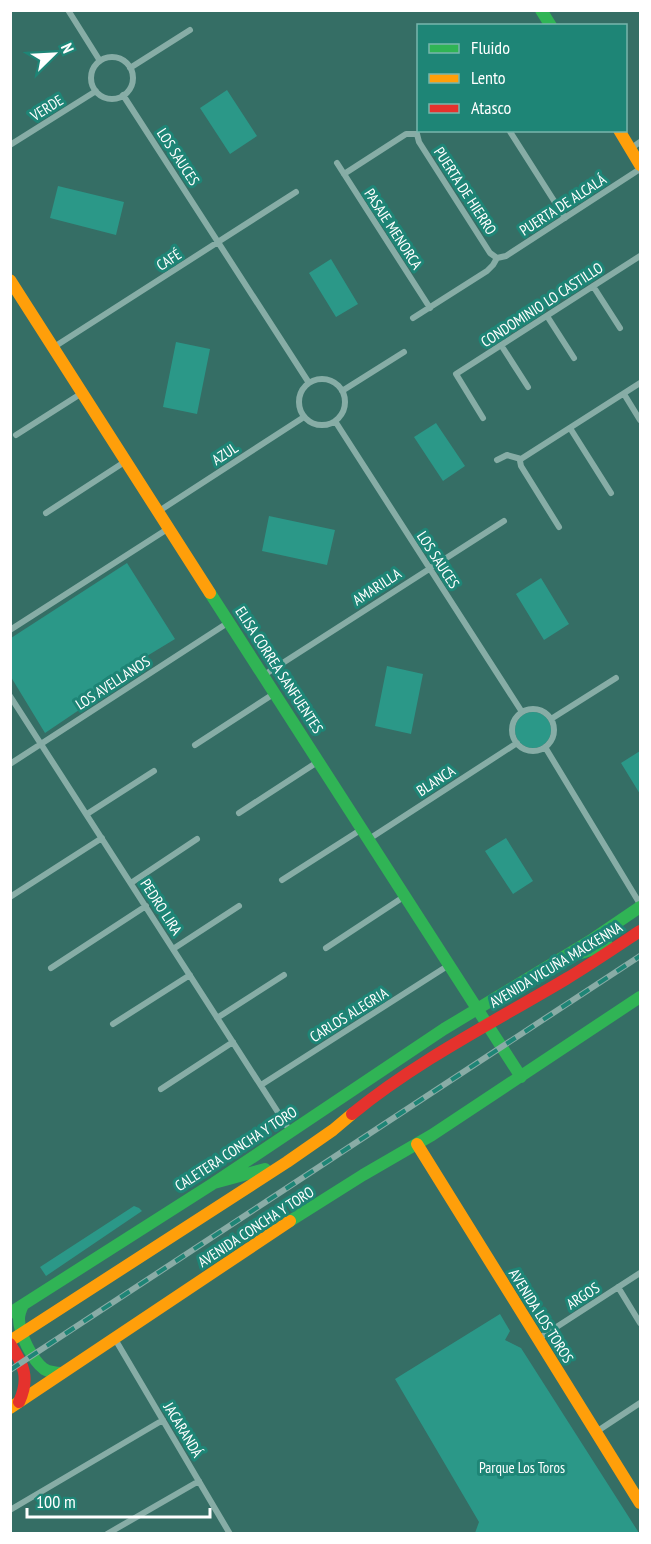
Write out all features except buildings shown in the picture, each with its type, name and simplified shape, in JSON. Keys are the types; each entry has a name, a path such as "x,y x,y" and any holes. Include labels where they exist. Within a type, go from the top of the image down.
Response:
{"street":[{"path":"68,10 100,61"},
{"path":"541,10 550,24"},
{"path":"130,68 190,30"},
{"path":"116,57 130,68 132,81 123,95 112,99 96,91 91,76 100,61 116,57"},
{"name":"VERDE","path":"10,145 96,91"},
{"name":"LOS SAUCES","path":"123,95 309,383"},
{"path":"344,174 406,134 418,132"},
{"name":"PUERTA DE HIERRO","path":"418,132 419,142 492,255 497,258"},
{"path":"510,132 566,218"},
{"path":"621,132 635,146 640,165"},
{"name":"PASAJE MENORCA","path":"337,163 430,308"},
{"name":"PUERTA DE ALCALÁ","path":"413,318 487,271 497,258 506,256 640,169"},
{"name":"CAFÉ","path":"54,347 296,192"},
{"name":"CONDOMINIO LO CASTILLO","path":"483,418 456,374 640,258"},
{"name":"ELISA CORREA SANFUENTES","path":"10,280 521,1077"},
{"path":"593,286 620,328"},
{"path":"548,316 574,358"},
{"path":"501,345 528,387"},
{"path":"342,391 404,352"},
{"path":"320,379 331,381 342,391 345,406 335,421 317,425 304,417 299,404 300,393 309,383 320,379"},
{"path":"521,459 640,384"},
{"path":"16,435 83,392"},
{"path":"624,394 640,420"},
{"name":"AZUL","path":"159,511 304,417"},
{"name":"LOS SAUCES","path":"335,421 522,712"},
{"path":"570,428 611,493"},
{"path":"497,460 507,454 521,459"},
{"path":"521,459 521,466 559,526"},
{"path":"46,513 126,461"},
{"name":"AMARILLA","path":"264,675 504,520"},
{"path":"10,630 170,528"},
{"name":"LOS AVELLANOS","path":"10,764 229,621"},
{"path":"551,719 616,678"},
{"path":"195,745 275,693"},
{"name":"PEDRO LIRA","path":"10,696 290,1132"},
{"path":"528,709 547,714 551,719 553,738 545,747 533,751 521,747 513,737 513,723 516,717 528,709"},
{"name":"BLANCA","path":"282,880 366,834 517,743"},
{"path":"545,747 640,906 558,960"},
{"path":"239,813 319,761"},
{"path":"87,814 154,771"},
{"path":"10,897 102,838"},
{"path":"131,883 197,839"},
{"path":"326,948 406,896"},
{"path":"51,968 146,906"},
{"path":"173,949 239,906"},
{"name":"AVENIDA VICUÑA MACKENNA","path":"488,1024 546,992 640,932"},
{"path":"558,960 629,939"},
{"name":"CALETERA CONCHA Y TORO","path":"10,1313 214,1183 477,1008 558,960"},
{"name":"CARLOS ALEGRIA","path":"261,1085 450,965"},
{"path":"113,1024 190,975"},
{"path":"217,1018 284,975"},
{"name":"AVENIDA CONCHA Y TORO","path":"15,1405 286,1224 467,1113 640,997"},
{"path":"15,1405 25,1391 26,1377 23,1365 10,1343 287,1162 333,1130 393,1083 488,1024"},
{"path":"160,1089 233,1042"},
{"name":"AVENIDA LOS TOROS","path":"417,1144 640,1503"},
{"path":"214,1183 287,1162"},
{"name":"ARGOS","path":"538,1338 640,1273"},
{"path":"618,1287 640,1323"},
{"path":"23,1305 19,1322 22,1334 41,1366 52,1372 62,1373"},
{"name":"JACARANDÁ","path":"114,1339 230,1533"},
{"path":"596,1432 640,1403"},
{"path":"10,1510 163,1420"},
{"path":"107,1533 199,1481"}],"green space":[{"path":"227,90 257,136 230,154 200,108"},
{"path":"58,186 124,202 116,235 50,218"},
{"path":"331,259 358,304 336,317 309,273"},
{"path":"176,342 210,349 197,414 163,407"},
{"path":"436,423 465,466 443,481 414,437"},
{"path":"269,516 335,530 327,565 262,551"},
{"path":"127,563 175,639 114,676 116,685 45,733 11,677 11,638"},
{"path":"541,578 569,624 544,640 516,594"},
{"path":"387,666 423,674 411,734 375,726"},
{"path":"533,712 546,717 551,730 546,743 533,748 520,743 515,730 520,717"},
{"path":"640,751 640,794 621,763"},
{"path":"506,838 533,881 513,894 485,851"},
{"path":"134,1206 142,1211 46,1276 40,1267"},
{"name":"Parque Los Toros","path":"500,1314 510,1331 505,1340 521,1348 639,1533 475,1533 479,1522 395,1379"}],"railway":[{"path":"10,1370 640,956"}],"traffic: fast":[{"path":"541,10 550,24"},
{"path":"210,593 521,1077"},
{"path":"10,1313 214,1183 444,1029 590,941 640,907"},
{"path":"558,960 607,945"},
{"path":"290,1221 432,1135 640,997"},
{"path":"214,1183 265,1169"},
{"path":"23,1305 19,1315 20,1325 31,1353 44,1369 62,1373"}],"traffic: slow":[{"path":"620,132 640,165"},
{"path":"10,280 210,593"},
{"path":"10,1341 287,1162 352,1114"},
{"path":"417,1144 640,1503"},
{"path":"10,1408 290,1221"}],"traffic: jam":[{"path":"352,1114 403,1076 566,979 640,931"},
{"path":"10,1344 24,1372 24,1386 19,1402"}]}
